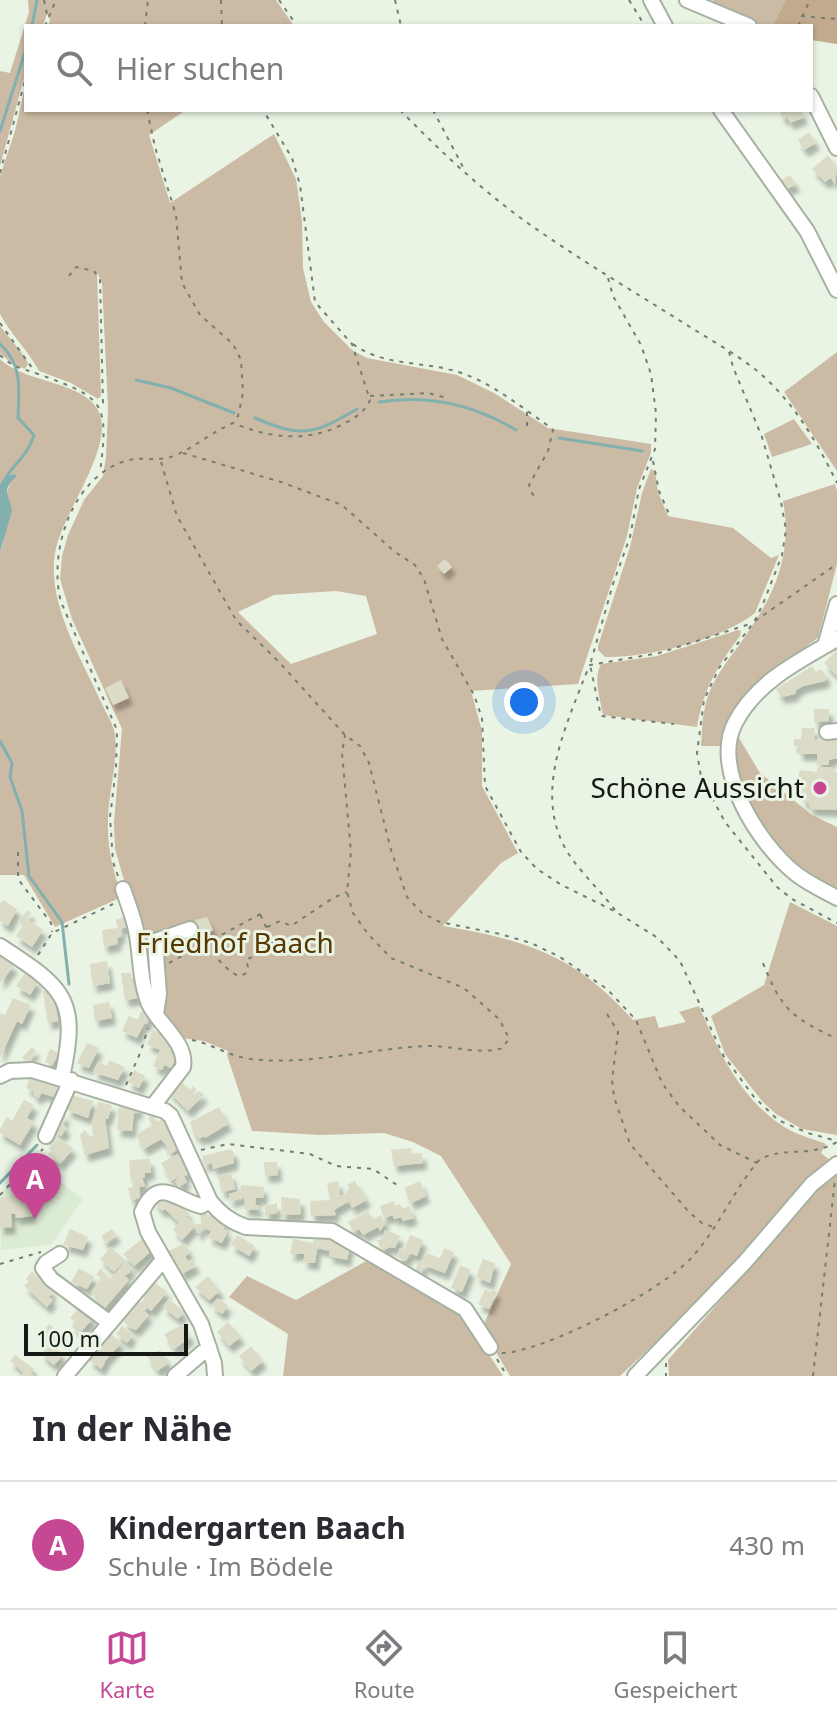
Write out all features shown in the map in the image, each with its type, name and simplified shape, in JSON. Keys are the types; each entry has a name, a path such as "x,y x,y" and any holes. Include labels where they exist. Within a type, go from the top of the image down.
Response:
{"street":[{"path":"651,0 664,24"},
{"path":"687,0 744,24"},
{"path":"813,100 837,148"},
{"path":"722,112 807,231 837,290"},
{"path":"837,604 831,643 778,674 746,706 734,725 728,758 731,778 740,801 781,860 803,878 837,898"},
{"path":"124,893 137,932 141,975 155,1013 183,1051 183,1067 153,1106"},
{"path":"155,1013 159,994 155,941 190,929"},
{"path":"0,946 48,978 65,1000 68,1041 66,1079 46,1136"},
{"path":"0,1076 10,1071 32,1070 153,1106 171,1116 210,1201 219,1213 246,1227 332,1231 465,1309 490,1347"},
{"path":"635,1376 745,1262 812,1184 836,1172"},
{"path":"210,1201 201,1206 172,1193 160,1192 147,1201 142,1212 143,1222 159,1247 163,1260 190,1303 209,1347 215,1376"},
{"path":"56,1256 43,1268 51,1279 110,1323"},
{"path":"65,1376 163,1260"},
{"path":"175,1376 209,1347"}],"path":[{"path":"44,0 48,20"},
{"path":"46,24 56,0"},
{"path":"145,24 148,0"},
{"path":"221,0 222,24"},
{"path":"279,0 296,24"},
{"path":"395,0 401,24"},
{"path":"629,0 644,24"},
{"path":"799,24 810,0"},
{"path":"801,16 837,19"},
{"path":"0,173 24,85"},
{"path":"31,966 52,933 124,893 113,862 110,817 117,730 56,585 65,528 81,497 100,474 126,461 161,460 182,453 212,432 233,423 238,416 243,393 241,360 233,344 200,315 182,283 176,215 148,112"},
{"path":"264,112 292,158 300,185 315,302 352,344 368,355 457,371 494,389 553,430 548,451 529,485 536,498"},
{"path":"402,112 442,153 506,208 608,277 756,370 782,395 822,453 837,483"},
{"path":"434,112 464,170"},
{"path":"69,276 76,267 94,271 100,279 101,408"},
{"path":"608,277 613,296 641,345 651,374 656,413 655,449 639,489 630,537 590,665 554,764 552,796 558,833 569,854 616,912"},
{"path":"0,323 36,373"},
{"path":"233,423 268,434 316,436 362,412 369,396 352,344"},
{"path":"729,352 762,437 786,530 782,555 753,623 719,668 704,700 697,753 701,777 725,822 777,887 792,899 837,923"},
{"path":"0,355 11,366 86,393 96,400 105,428 100,474"},
{"path":"369,396 428,393 447,398"},
{"path":"527,411 527,429"},
{"path":"182,453 281,482 342,505 395,552 415,565 424,579 442,639 474,695 483,730 483,782 514,843 537,869 658,938 680,961 723,1055 765,1109 778,1120 837,1142"},
{"path":"161,460 177,516 236,620 345,735 360,746 369,763 402,886 415,907 440,922 531,943 560,957 607,989 636,1020 662,1083 679,1106 720,1145 757,1163"},
{"path":"652,460 659,491 669,514"},
{"path":"590,665 659,653 753,623 837,564"},
{"path":"590,665 601,716 674,724"},
{"path":"175,1039 201,1042 243,1058 312,1060 430,1046 491,1051 503,1048 509,1038 499,1019 464,988 391,958 353,913 347,892 351,852 342,753 345,735"},
{"path":"18,852 18,879 51,923 52,933"},
{"path":"266,928 280,921 291,926 347,892"},
{"path":"166,964 266,911"},
{"path":"208,943 216,959 233,974 241,976 248,971 246,960 267,950 265,946 273,942 260,914"},
{"path":"763,963 785,1008 804,1023 837,1039"},
{"path":"120,1097 155,1013"},
{"path":"607,1014 618,1032 612,1080 614,1097 630,1144 689,1212 702,1223 713,1227"},
{"path":"0,1195 42,1150 46,1136"},
{"path":"490,1347 500,1353 536,1347 663,1284 693,1257 757,1163 775,1153 821,1151 837,1142"},
{"path":"188,1153 228,1144 310,1154 336,1166 373,1169 400,1187"},
{"path":"813,1376 836,1172"},
{"path":"0,1264 45,1251 56,1256"},
{"path":"490,1347 507,1376"}],"shaded area":[{"path":"786,0 837,0 837,44 813,40 813,24 773,24"},
{"path":"33,1160 83,1199 51,1245 1,1250 0,1195"}],"green space":[{"path":"28,0 276,0 293,24 49,24 47,14 44,24 25,24"},
{"path":"713,0 786,0 773,24 758,24 712,5"},
{"path":"24,28 24,78 0,166 0,71 10,73"},
{"name":"Friedhof Baach","path":"24,91 24,112 183,112 149,135 170,203 274,134 296,179 302,221 303,268 311,302 324,322 352,350 367,358 457,375 494,393 548,428 651,444 651,453 637,488 627,536 578,684 471,691 482,731 482,786 518,853 501,863 443,926 500,937 547,954 591,980 633,1020 655,1016 659,1028 686,1022 679,1012 699,1006 722,1055 741,1086 766,1113 785,1127 826,1144 821,1153 831,1161 709,1292 620,1376 510,1376 482,1328 511,1264 441,1156 413,1142 384,1133 320,1135 252,1131 228,1051 204,1041 182,1038 153,998 147,939 128,894 115,849 114,822 122,729 72,619 60,579 68,535 84,500 103,476 106,457 108,408 102,283 97,272 101,396 98,399 71,383 39,371 0,314 0,176","holes":["336,591 366,596 377,634 291,664 238,612 274,595"]},
{"path":"0,326 25,357 28,364 25,369 12,364 0,353"},
{"path":"837,352 837,471 784,392"},
{"path":"0,359 24,373 81,394 99,412 102,427 94,462 59,537 54,572 56,591 68,630 114,730 116,750 108,830 111,859 122,897 55,927 24,875 0,875 0,552 7,495 13,478 3,481 0,489"},
{"path":"794,419 812,444 772,457 764,434"},
{"path":"651,469 655,471 658,492 668,516 733,528 771,558 779,555 755,613 741,623 683,646 605,657 598,646"},
{"path":"835,484 837,564 818,638 757,682 732,714 722,746 701,746 709,693 760,614 775,583 786,536 783,501"},
{"path":"741,631 740,636 707,690 697,727 603,715 597,682 601,664 657,656"},
{"path":"736,733 760,773 812,815 837,827 837,891 801,872 777,846 742,790 734,761"},
{"path":"790,902 837,926 837,1135 802,1129 776,1114 762,1101 725,1054 711,1016 764,985"},
{"path":"837,1175 837,1376 669,1376 668,1360 819,1189"},
{"path":"370,1259 431,1293 465,1318 503,1376 283,1376 288,1334 229,1297 247,1276 296,1300"}],"water":[{"path":"7,476 17,476 7,489 12,511 0,552 0,489"}],"building":[{"path":"780,112 802,112 804,117 790,123 787,117 783,119"},
{"path":"809,132 816,143 804,150 798,140"},
{"path":"828,155 837,167 835,185 831,178 825,182 812,169"},
{"path":"790,175 796,185 786,189 780,181"},
{"path":"445,559 452,567 444,574 437,566"},
{"path":"837,650 837,676 824,663"},
{"path":"812,666 816,672 821,669 827,676 825,681 803,686 795,694 781,697 776,689"},
{"path":"121,680 129,698 113,705 105,688"},
{"path":"814,709 829,709 829,721 814,722"},
{"path":"802,728 815,728 814,739 837,740 837,758 829,760 829,765 817,765 817,754 799,754 799,746 794,746 794,739 801,739"},
{"name":"Schöne Aussicht","path":"817,767 832,767 833,773 837,772 837,810 811,809 807,801 802,802 803,787 796,786 800,770 817,772"},
{"path":"3,900 17,909 8,926 0,921 0,904"},
{"path":"27,910 31,913 27,919 43,930 32,947 16,936 23,926 18,923"},
{"path":"126,916 129,926 120,929 122,936 117,938 118,944 104,947 102,930 118,928 116,920"},
{"path":"207,917 213,930 200,937 194,926 197,924 195,920"},
{"path":"0,957 14,966 0,983"},
{"path":"107,961 110,983 93,986 90,964"},
{"path":"25,973 38,982 30,995 16,986"},
{"path":"121,973 131,973 132,983 138,982 140,998 125,1000"},
{"path":"43,991 50,991 54,998 58,1021 48,1023"},
{"path":"13,998 31,1005 22,1024 17,1021 0,1058 0,1013 5,1015"},
{"path":"109,1002 112,1018 95,1021 93,1005"},
{"path":"141,1011 150,1014 137,1038 122,1031 129,1016 138,1020"},
{"path":"153,1030 167,1037 165,1042 173,1046 170,1052 177,1055 171,1068 164,1065 162,1070 153,1066 160,1050 147,1044"},
{"path":"87,1043 99,1048 89,1068 77,1063"},
{"path":"32,1047 36,1051 29,1058 32,1061 29,1064 22,1058"},
{"path":"50,1049 59,1053 52,1065 45,1062"},
{"path":"109,1060 125,1067 118,1080 93,1072 98,1062 107,1066"},
{"path":"134,1070 145,1076 139,1088 128,1082"},
{"path":"31,1075 58,1085 54,1097 41,1093 39,1098 33,1095 34,1091 26,1088"},
{"path":"180,1080 190,1090 193,1086 197,1090 193,1093 195,1095 199,1091 204,1095 188,1111 168,1091"},
{"path":"71,1095 93,1101 88,1118 67,1110"},
{"path":"24,1100 34,1105 27,1118 34,1122 20,1145 0,1133 0,1129 7,1117 12,1121"},
{"path":"98,1102 112,1105 108,1119 105,1118 109,1148 85,1155 80,1135 85,1130 90,1137 93,1136 92,1123"},
{"path":"119,1104 139,1105 138,1113 134,1112 132,1131 117,1130"},
{"path":"219,1107 228,1124 199,1139 194,1135 190,1122"},
{"path":"61,1113 66,1115 62,1125 67,1128 61,1136 53,1129"},
{"path":"153,1115 157,1122 162,1119 167,1122 180,1148 167,1156 168,1148 161,1139 144,1149 136,1135 152,1125 148,1118"},
{"path":"52,1134 57,1138 54,1141 57,1144 61,1139 73,1149 60,1164 48,1154 54,1148 46,1141"},
{"path":"411,1148 412,1154 422,1153 423,1163 394,1166 391,1150"},
{"path":"231,1149 234,1163 213,1169 212,1163 204,1165 202,1156"},
{"path":"178,1154 189,1174 184,1176 187,1182 178,1187 175,1181 180,1176 171,1181 161,1163"},
{"path":"150,1159 151,1173 145,1173 142,1178 145,1186 139,1187 140,1198 131,1200 128,1188 134,1187 129,1160"},
{"path":"264,1162 277,1162 278,1175 265,1176"},
{"path":"231,1173 235,1189 222,1192 218,1176"},
{"path":"338,1181 340,1195 345,1195 349,1188 347,1185 355,1181 367,1200 352,1208 349,1201 334,1210 336,1215 311,1216 310,1201 330,1200 327,1183"},
{"path":"420,1181 426,1196 411,1203 404,1188"},
{"path":"241,1185 264,1187 263,1198 256,1198 258,1210 244,1209 245,1197 230,1201 229,1194 240,1191"},
{"path":"20,1193 20,1197 25,1197 26,1204 31,1204 32,1216 16,1218 15,1214 11,1214 12,1227 0,1228 0,1198"},
{"path":"165,1195 173,1198 189,1214 186,1217 196,1225 182,1240 173,1229 179,1223 153,1201"},
{"path":"281,1197 300,1199 301,1214 282,1215"},
{"path":"394,1201 395,1206 400,1204 402,1209 409,1206 414,1218 403,1221 401,1217 394,1219 393,1215 384,1218 380,1206"},
{"path":"277,1203 277,1213 265,1217 265,1206"},
{"path":"368,1211 373,1219 381,1215 385,1224 380,1231 378,1227 363,1235 359,1229 354,1232 348,1222"},
{"path":"200,1213 226,1222 223,1229 228,1231 222,1243 208,1237 211,1231 204,1228 197,1233 196,1224 201,1224"},
{"path":"70,1229 88,1237 83,1250 63,1245"},
{"path":"112,1229 117,1235 106,1243 101,1236"},
{"path":"385,1230 400,1236 395,1248 382,1251 377,1240 382,1239"},
{"path":"237,1235 255,1246 249,1256 231,1245"},
{"path":"315,1235 350,1245 347,1260 329,1256 330,1251 317,1248 315,1263 303,1262 305,1254 290,1254 293,1239 313,1243"},
{"path":"410,1235 423,1240 417,1256 410,1253 406,1261 397,1257 400,1248 404,1250"},
{"path":"146,1236 156,1247 134,1266 123,1254"},
{"path":"183,1244 190,1253 185,1256 188,1261 192,1259 196,1266 182,1274 169,1251"},
{"path":"111,1247 125,1260 114,1272 100,1259"},
{"path":"444,1248 454,1252 445,1273 423,1265 421,1273 415,1271 427,1253 440,1258"},
{"path":"483,1259 495,1263 490,1283 476,1277"},
{"path":"125,1262 132,1268 124,1275 129,1280 103,1310 94,1303 100,1295 91,1292 101,1280 107,1284 96,1274 101,1268 109,1280"},
{"path":"460,1265 471,1270 462,1292 451,1288"},
{"path":"79,1268 94,1277 87,1289 71,1282"},
{"path":"32,1271 53,1292 49,1297 53,1300 47,1307 24,1286"},
{"path":"208,1276 220,1291 209,1300 195,1287"},
{"path":"154,1282 167,1292 151,1311 147,1307 144,1311 149,1315 136,1330 131,1328 123,1321 145,1298 142,1296"},
{"path":"492,1289 497,1292 489,1309 478,1304 485,1290 491,1292"},
{"path":"218,1298 228,1306 222,1314 211,1305"},
{"path":"169,1299 184,1312 178,1319 163,1307"},
{"path":"79,1307 93,1318 80,1333 72,1327 76,1323 70,1318"},
{"path":"228,1322 241,1337 229,1346 217,1332"},
{"path":"49,1324 56,1330 47,1341 40,1334"},
{"path":"182,1325 191,1337 174,1349 164,1334"},
{"path":"122,1326 133,1335 127,1343 116,1334"},
{"path":"110,1333 121,1343 101,1369 89,1360"},
{"path":"51,1344 63,1355 54,1365 41,1354"},
{"path":"251,1346 263,1361 251,1371 239,1356"},
{"path":"160,1350 169,1363 157,1371 147,1356"},
{"path":"15,1355 34,1369 30,1373 34,1376 21,1376 24,1373 10,1361"}],"waterway":[{"path":"32,24 37,0"},
{"path":"0,131 24,55"},
{"path":"0,344 16,369 18,418 34,435 27,451 7,475 0,489"},
{"path":"136,380 171,388 234,413"},
{"path":"379,402 415,399 450,403 516,430"},
{"path":"255,418 285,429 307,431 318,429 357,409"},
{"path":"559,438 642,451"},
{"path":"0,741 12,763 10,777 22,811 29,876 62,922 69,984"},
{"path":"0,1183 37,1145"}],"place":[{"name":"Schöne Aussicht","path":"820,788"},
{"name":"Kindergarten Baach","path":"35,1219"}]}
